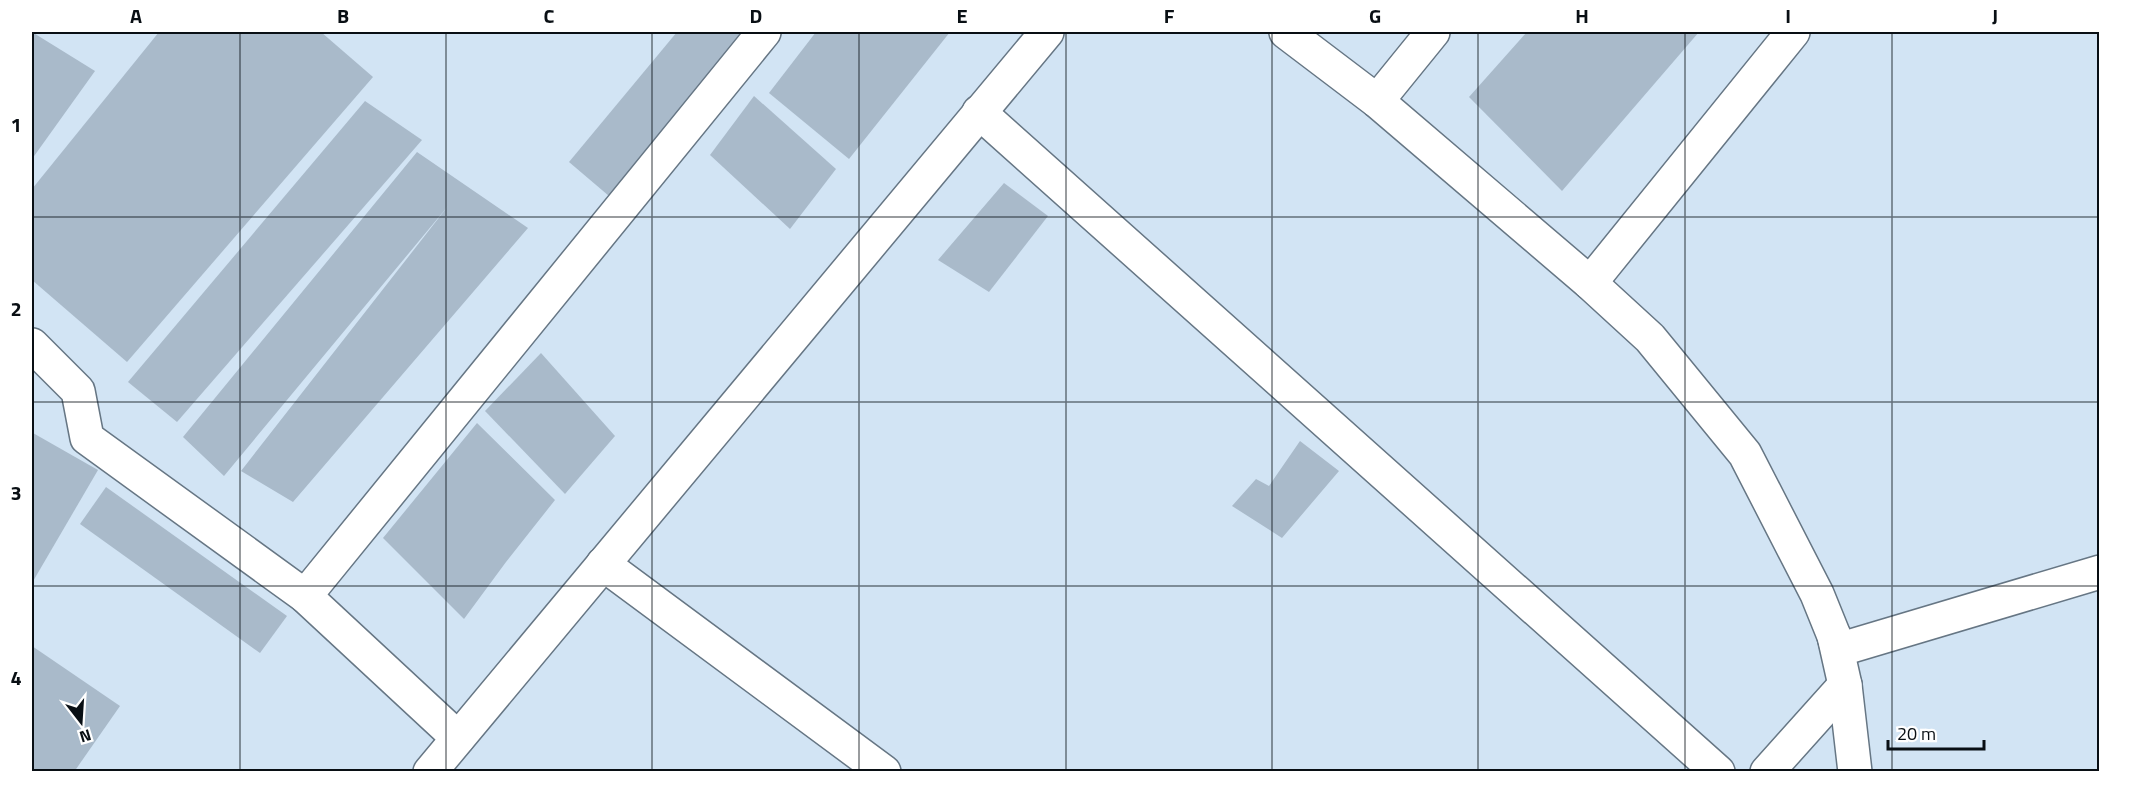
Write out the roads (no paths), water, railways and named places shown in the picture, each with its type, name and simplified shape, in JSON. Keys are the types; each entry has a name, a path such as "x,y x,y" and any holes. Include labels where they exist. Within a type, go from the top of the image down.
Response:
{"street":[{"path":"305,596 764,32"},
{"path":"430,771 1047,32"},
{"path":"1286,32 1377,101 1590,283 1650,338 1745,454 1818,594 1838,650 2100,573"},
{"path":"1377,101 1433,32"},
{"path":"1590,283 1793,32"},
{"path":"979,112 1718,771"},
{"path":"32,345 78,391 87,438 305,596 458,738"},
{"path":"603,564 884,771"},
{"path":"1833,636 1845,685 1855,771"},
{"path":"1767,771 1845,685"}]}
